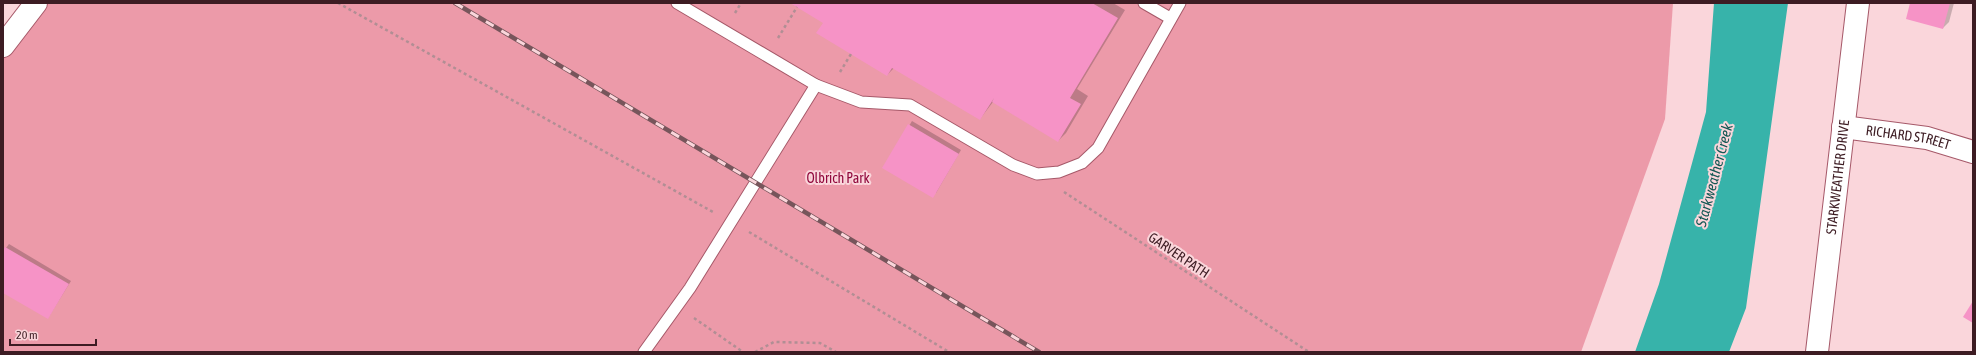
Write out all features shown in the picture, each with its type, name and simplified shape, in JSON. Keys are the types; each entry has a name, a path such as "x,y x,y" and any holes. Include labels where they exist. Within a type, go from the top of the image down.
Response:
{"street":[{"path":"3,46 36,3"},
{"name":"STARKWEATHER DRIVE","path":"1817,352 1858,3"},
{"name":"RICHARD STREET","path":"1843,127 1927,138 1973,152"}],"lane":[{"path":"678,3 816,85 861,102 910,105 1013,165 1037,174 1059,172 1082,163 1098,148 1170,18 1180,3"},
{"path":"1144,3 1170,18"},
{"path":"644,352 690,288 816,85"}],"path":[{"path":"338,3 731,222 949,352"},
{"path":"767,56 797,7"},
{"name":"GARVER PATH","path":"1037,174 1309,352"},
{"path":"677,307 743,352"},
{"path":"755,352 774,342 798,342 820,344 836,352"}],"green space":[{"name":"Olbrich Park","path":"36,3 1673,3 1665,119 1581,352 3,352 3,46"}],"water":[{"name":"Starkweather Creek","path":"1714,3 1788,3 1746,308 1729,352 1635,352 1659,284 1706,112"}],"building":[{"path":"790,3 1092,3 1118,18 1070,98 1081,104 1058,142 992,102 994,98 980,120 892,68 887,76 816,33 823,23"},
{"path":"1910,3 1950,3 1943,29 1906,19"},
{"path":"908,124 959,154 933,198 882,168"},
{"path":"5,247 69,284 48,319 3,293 3,250"},
{"path":"1973,301 1973,323 1963,317"}],"railway":[{"path":"455,3 1039,352"}]}
